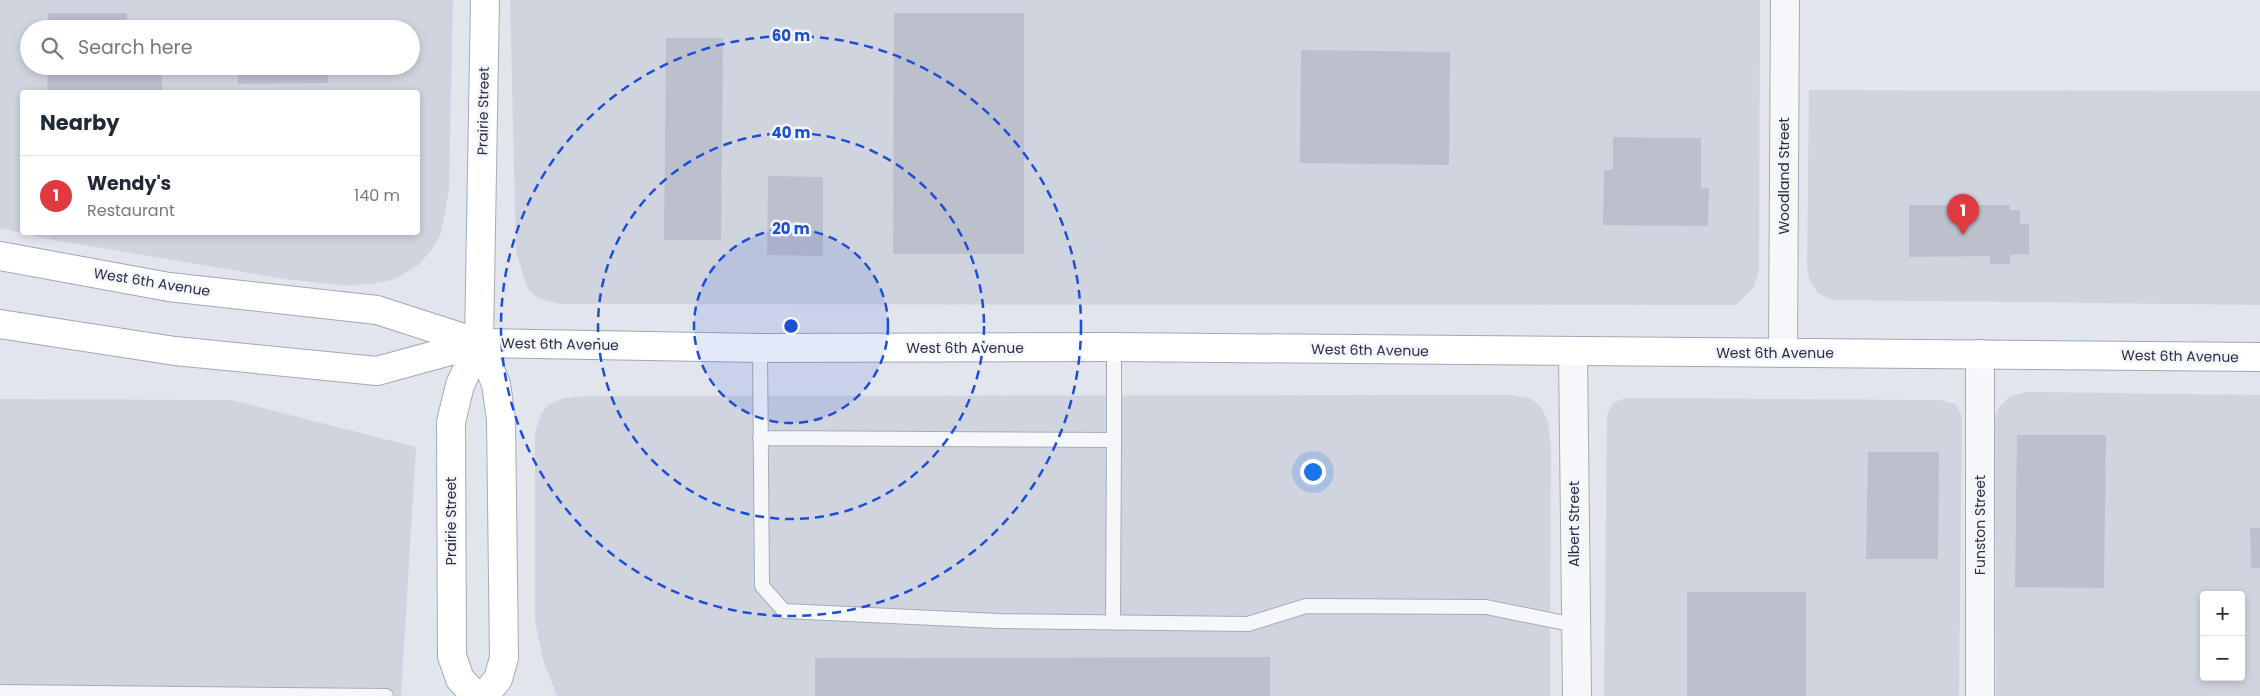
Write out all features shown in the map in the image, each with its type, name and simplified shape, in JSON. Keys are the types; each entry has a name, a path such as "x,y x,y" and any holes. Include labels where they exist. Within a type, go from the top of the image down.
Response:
{"main road":[{"name":"Prairie Street","path":"484,0 479,343 496,384 501,419 504,658 498,679 484,696"},
{"name":"West 6th Avenue","path":"0,256 169,287 377,310 479,343"},
{"name":"West 6th Avenue","path":"0,324 176,351 377,371 479,343 760,348 1114,347 2260,357"},
{"name":"Prairie Street","path":"476,696 460,679 452,656 451,422 460,385 479,343"}],"street":[{"name":"Woodland Street","path":"1783,352 1785,0"},
{"name":"Albert Street","path":"1573,352 1577,696"},
{"name":"Funston Street","path":"1980,354 1980,696"}],"lane":[{"path":"1113,622 1114,347"},
{"path":"760,348 762,586 784,611 998,622 1248,624 1306,606 1486,607 1575,625"},
{"path":"760,438 1114,440"},
{"path":"0,692 386,696"}],"shaded area":[{"path":"0,0 453,0 449,189 441,233 431,251 418,265 395,279 378,283 347,286 285,279 32,235 420,235 420,90 20,90 20,232 0,228"},
{"path":"510,0 1760,0 1759,271 1754,287 1736,305 560,304 539,299 527,288 516,251"},
{"path":"1809,90 2260,91 2260,305 1833,300 1819,294 1810,282 1807,268"},
{"path":"2026,392 2260,395 2260,696 1996,696 1995,418 1999,407 2010,396"},
{"path":"1513,395 1532,399 1542,408 1548,422 1551,445 1550,696 557,696 543,660 535,621 535,432 541,414 548,405 564,398 589,396"},
{"path":"1625,398 1940,400 1955,404 1962,416 1959,696 1604,696 1607,415 1613,403"},
{"path":"0,399 231,400 416,447 401,696 0,696"}],"building":[{"path":"48,13 127,13 127,20 48,20"},
{"path":"894,13 1024,13 1024,254 893,254"},
{"path":"666,38 723,38 721,240 664,240"},
{"path":"1301,50 1450,52 1449,165 1300,163"},
{"path":"48,75 162,75 162,90 47,90"},
{"path":"238,75 328,75 328,83 238,84"},
{"path":"1613,137 1701,138 1701,188 1709,188 1708,226 1603,225 1604,170 1613,170"},
{"path":"768,176 823,177 823,256 767,255"},
{"path":"1909,205 2010,205 2010,210 2020,210 2020,224 2029,224 2029,254 2010,255 2010,264 1990,264 1990,256 1909,257"},
{"path":"2017,435 2106,435 2104,588 2015,587"},
{"path":"1868,452 1939,452 1938,559 1866,559"},
{"path":"2250,528 2260,528 2260,568 2251,568"},
{"path":"1687,592 1806,592 1806,696 1687,696"},
{"path":"1270,657 1270,696 815,696 815,658"}],"place":[{"name":"Wendy's","path":"1963,235"}]}
